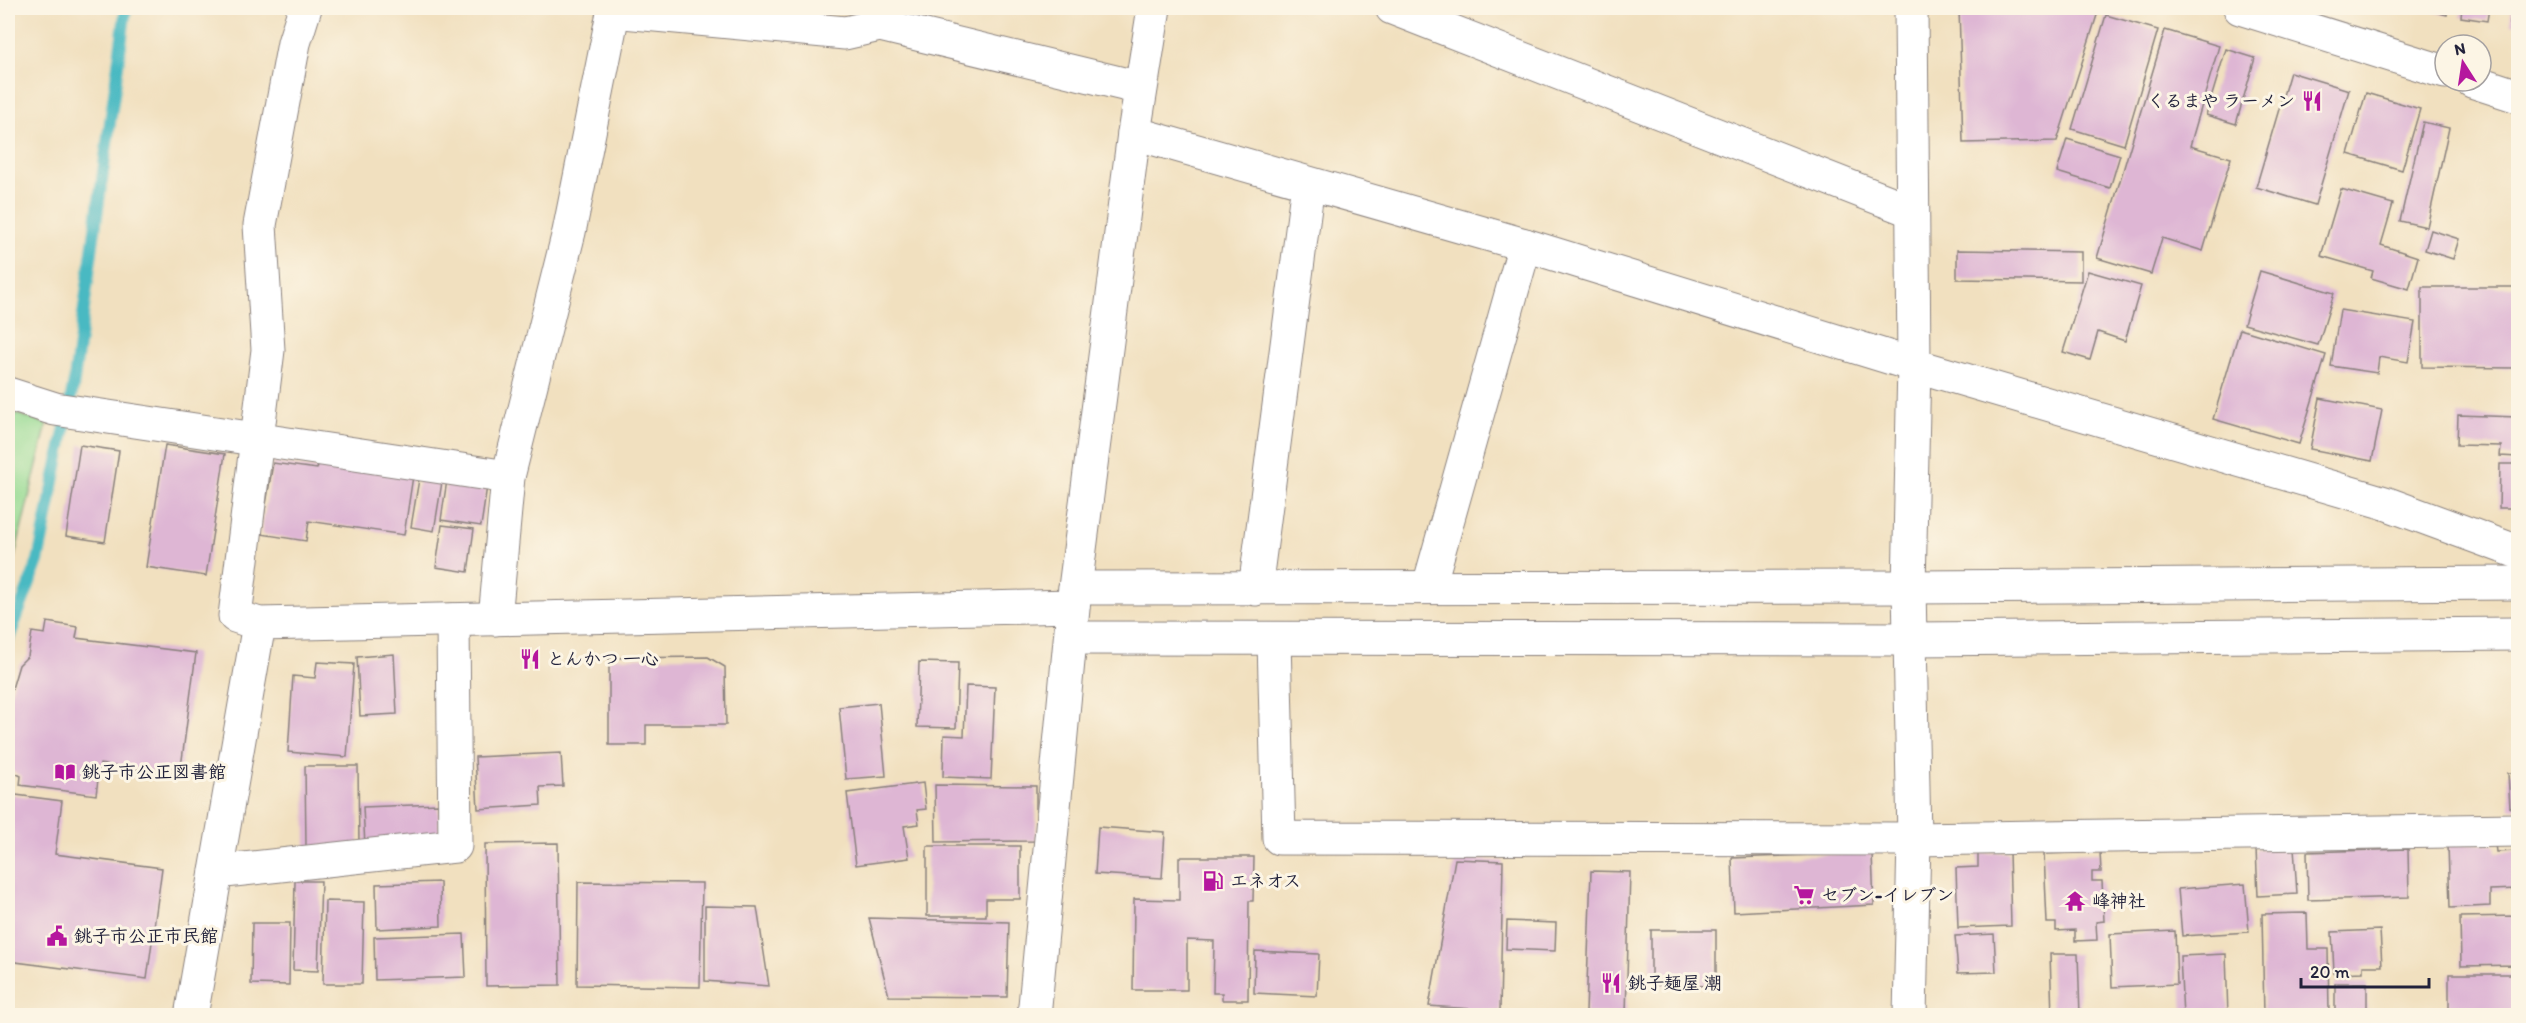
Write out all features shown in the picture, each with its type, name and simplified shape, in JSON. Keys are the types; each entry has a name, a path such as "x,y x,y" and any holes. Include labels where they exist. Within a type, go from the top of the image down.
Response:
{"street":[{"path":"305,8 294,43 260,225 268,350 235,616 259,624 495,619 1255,589 1429,586 1910,587 2518,582"},
{"path":"1034,1016 1074,597 1140,88 1154,8"},
{"path":"1392,8 1912,211"},
{"path":"1910,1016 1914,839 1910,587 1914,365 1911,8"},
{"path":"2240,8 2433,68"},
{"path":"495,619 508,477 569,232 614,9 849,20 880,25 1140,88"},
{"path":"2493,88 2518,96"},
{"path":"1134,133 1525,245 1914,365 2385,503 2518,552"},
{"path":"1255,589 1308,184"},
{"path":"1429,586 1525,245"},
{"path":"8,394 70,412 508,477"},
{"path":"216,872 456,846 453,620"},
{"path":"191,1016 259,624"},
{"path":"1071,638 1911,639 2518,634"},
{"path":"1274,640 1279,838 1914,839 2518,830"}],"green space":[{"path":"8,411 47,424 8,583"}],"building":[{"path":"1959,8 2082,8 2098,12 2057,141 1963,143"},
{"path":"2421,8 2448,8 2447,15"},
{"path":"2462,8 2489,8 2487,21 2461,17"},
{"path":"2512,8 2518,8 2518,25 2510,24"},
{"path":"2106,15 2158,30 2124,145 2072,129"},
{"path":"2165,30 2219,46 2190,146 2231,158 2203,251 2162,238 2151,274 2097,258"},
{"path":"2226,49 2255,58 2236,124 2206,115"},
{"path":"2290,72 2349,90 2315,205 2256,187"},
{"path":"2366,93 2420,109 2402,170 2348,154"},
{"path":"2423,122 2449,128 2427,227 2400,221"},
{"path":"2067,139 2120,155 2110,188 2057,172"},
{"path":"2341,189 2393,204 2381,245 2418,257 2409,289 2371,278 2373,271 2321,256"},
{"path":"2431,230 2459,239 2453,259 2425,250"},
{"path":"1957,250 2081,252 2081,281 1957,279"},
{"path":"2088,271 2141,286 2125,341 2098,332 2090,360 2063,352"},
{"path":"2260,271 2334,293 2318,345 2244,324"},
{"path":"2422,287 2518,287 2515,368 2422,367"},
{"path":"2340,310 2415,322 2408,362 2379,357 2377,373 2331,366"},
{"path":"2240,329 2326,355 2299,444 2213,419"},
{"path":"2320,398 2382,410 2372,461 2310,449"},
{"path":"2458,415 2518,417 2518,457 2500,456 2501,446 2457,445"},
{"path":"80,445 119,451 105,542 66,536"},
{"path":"165,445 225,454 206,576 146,567"},
{"path":"319,462 413,476 404,535 309,521 306,541 261,534 273,463 317,469"},
{"path":"2500,464 2518,464 2518,508 2499,508"},
{"path":"419,479 442,482 434,531 411,527"},
{"path":"447,480 487,486 481,526 441,520"},
{"path":"442,525 474,529 468,572 436,567"},
{"path":"47,622 78,627 76,638 196,653 180,775 100,764 96,795 20,785 21,776 11,771 13,755 8,754 8,725 12,708 8,706 8,702 19,665 28,656 32,632 45,634"},
{"path":"394,654 397,714 360,716 357,657"},
{"path":"708,657 725,667 726,725 646,725 646,745 609,745 609,658"},
{"path":"317,662 354,664 347,757 288,752 293,676 315,678"},
{"path":"919,662 958,663 956,728 917,727"},
{"path":"966,686 995,687 991,779 943,777 944,735 964,736"},
{"path":"879,703 886,776 846,779 839,707"},
{"path":"561,753 563,786 540,787 541,805 478,809 475,757"},
{"path":"305,766 358,766 359,845 306,847"},
{"path":"2508,773 2518,773 2518,808 2510,808"},
{"path":"923,783 926,809 917,810 919,824 904,826 909,858 856,865 847,793"},
{"path":"935,785 1036,786 1036,841 936,842"},
{"path":"8,794 62,801 55,854 162,868 147,979 8,961"},
{"path":"438,804 440,843 365,846 363,807"},
{"path":"1098,827 1165,832 1162,878 1095,874"},
{"path":"558,843 560,985 486,986 485,844"},
{"path":"2495,844 2496,852 2518,851 2518,889 2490,890 2490,906 2450,908 2448,845"},
{"path":"927,846 1020,846 1020,899 986,899 986,916 927,916"},
{"path":"2294,847 2297,894 2258,896 2256,849"},
{"path":"2408,849 2409,897 2308,900 2307,852"},
{"path":"2009,852 2011,926 1958,928 1956,868 1978,867 1978,854"},
{"path":"2100,852 2101,872 2092,872 2092,881 2102,881 2104,921 2096,922 2097,940 2075,941 2075,930 2056,931 2056,923 2047,923 2044,854"},
{"path":"1872,853 1874,905 1734,912 1732,858"},
{"path":"1179,857 1254,857 1253,901 1249,901 1248,1000 1222,1000 1222,993 1213,993 1214,941 1187,940 1187,990 1133,990 1134,899 1179,900"},
{"path":"1455,859 1503,861 1500,1011 1429,1006"},
{"path":"1591,871 1630,872 1626,1014 1586,1013"},
{"path":"295,881 321,881 318,971 293,970"},
{"path":"440,882 441,926 377,929 376,884"},
{"path":"578,882 702,883 700,987 577,985"},
{"path":"2245,884 2249,932 2182,936 2178,889"},
{"path":"325,901 364,902 362,984 323,984"},
{"path":"705,906 757,907 769,986 705,981"},
{"path":"2307,913 2308,949 2328,949 2329,1014 2264,1016 2262,914"},
{"path":"2518,916 2518,965 2461,966 2460,917"},
{"path":"869,918 1009,922 1007,997 889,996"},
{"path":"1507,921 1556,923 1555,951 1506,949"},
{"path":"252,923 290,923 289,985 251,984"},
{"path":"1651,930 1716,930 1716,986 1651,985"},
{"path":"2380,930 2382,966 2363,966 2363,972 2334,973 2332,932"},
{"path":"2175,931 2177,984 2112,987 2110,934"},
{"path":"464,934 466,977 375,980 374,937"},
{"path":"1994,934 1996,972 1958,973 1955,936"},
{"path":"1255,951 1319,954 1317,996 1254,993"},
{"path":"2050,954 2078,954 2080,1016 2052,1016"},
{"path":"2226,954 2228,1016 2183,1016 2180,956"},
{"path":"2449,974 2518,974 2518,1014 2449,1013"},
{"path":"2335,983 2367,983 2367,1016 2335,1016"}],"waterway":[{"path":"8,641 38,561 73,387 126,8"}],"place":[{"name":"くるまや ラーメン","path":"2312,101"},
{"name":"とんかつ 一心","path":"530,659"},
{"name":"銚子市公正図書館","path":"65,772"},
{"name":"エネオス","path":"1213,881"},
{"name":"セブン-イレブン","path":"1804,895"},
{"name":"峰神社","path":"2075,901"},
{"name":"銚子市公正市民館","path":"57,936"},
{"name":"銚子麺屋 潮","path":"1611,983"}]}
